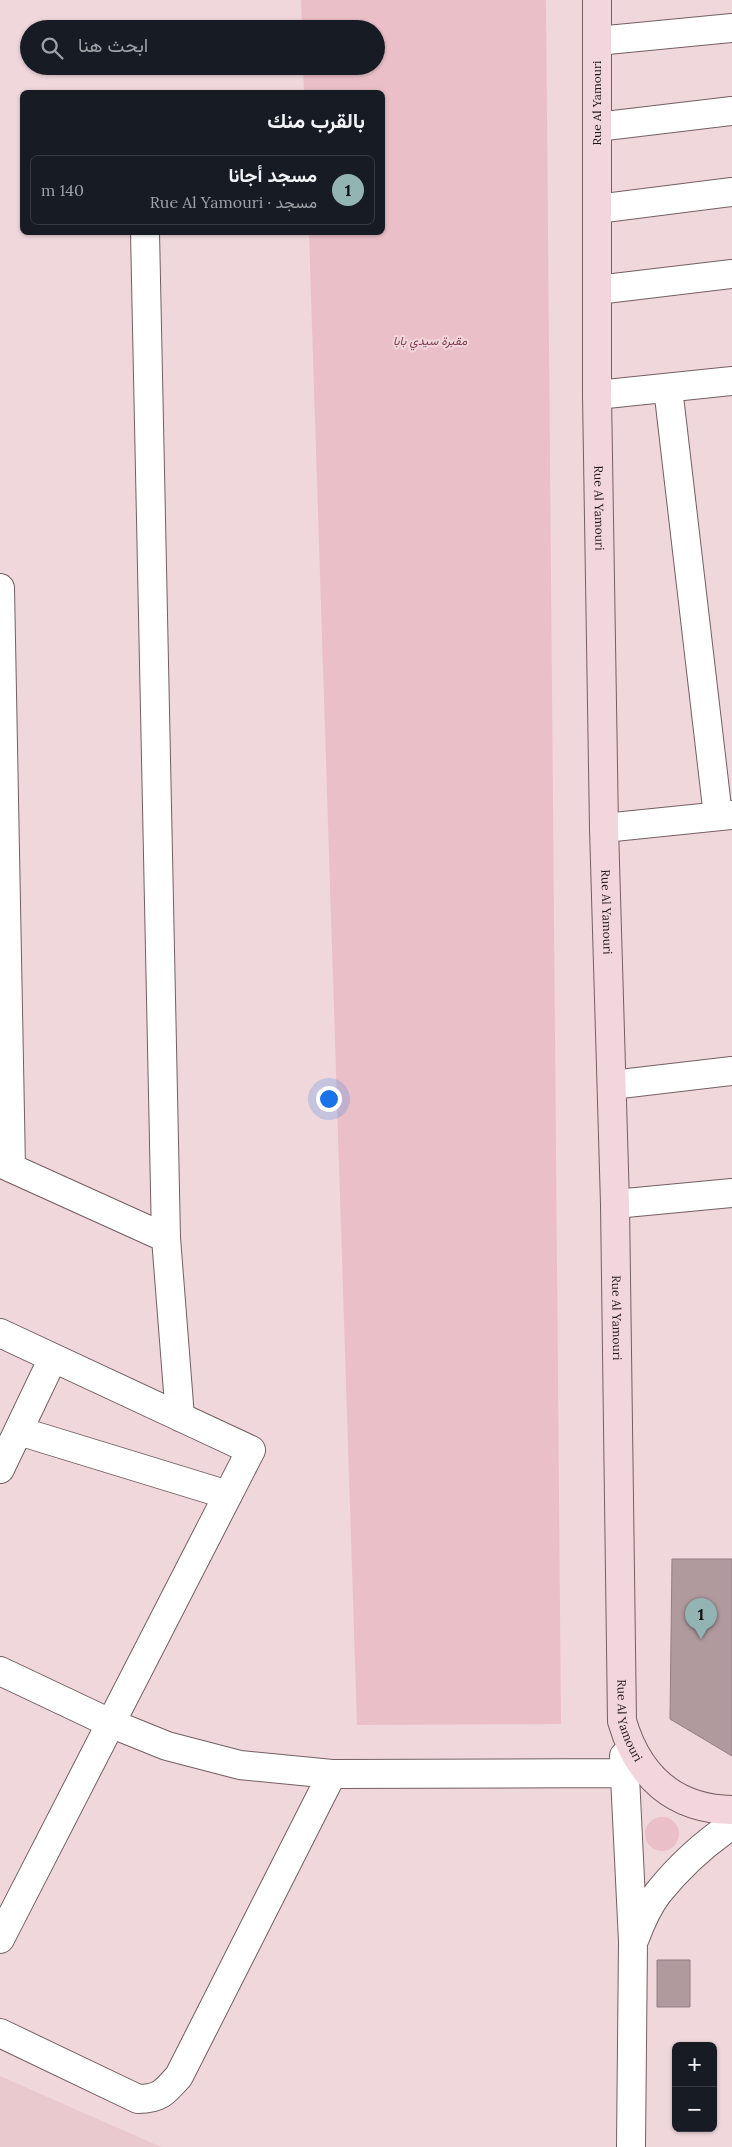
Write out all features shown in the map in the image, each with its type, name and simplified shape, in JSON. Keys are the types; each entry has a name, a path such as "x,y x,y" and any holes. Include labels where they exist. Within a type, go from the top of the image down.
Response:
{"street":[{"name":"Rue Al Yamouri","path":"597,0 597,395 604,828 615,1204 622,1721 634,1754 643,1768 676,1796"},
{"path":"597,41 732,28"},
{"path":"598,127 732,111"},
{"path":"597,208 732,192"},
{"path":"145,235 166,1238 180,1417"},
{"path":"597,290 732,274"},
{"path":"597,395 732,381"},
{"path":"604,828 725,815 668,388"},
{"path":"0,588 5,1165 166,1238"},
{"path":"612,1085 732,1071"},
{"path":"615,1204 732,1193"},
{"path":"0,1333 251,1450 0,1938"},
{"path":"0,1469 53,1358"},
{"path":"19,1431 228,1495"},
{"path":"0,1671 110,1723 167,1746 240,1765 332,1774 625,1773"},
{"path":"622,1721 633,1941 631,2147"},
{"path":"0,2033 138,2099 152,2099 164,2092 179,2076 332,1774"},
{"path":"627,1815 631,1803 636,1796 652,1788 700,1807 732,1810"},
{"path":"633,1941 645,1914 658,1894 685,1863 701,1838 702,1827 699,1817 676,1796"},
{"path":"629,1850 638,1870 651,1878 667,1876 685,1863 715,1836 732,1825"}],"shaded area":[{"path":"0,2076 161,2147 0,2147"}],"green space":[{"name":"مقبرة سيدي بابا","path":"301,0 546,0 561,1724 357,1725 309,235 385,235 385,90 304,90 303,75 385,75 385,20 302,20"},
{"path":"662,1817 669,1818 674,1822 678,1827 678,1841 674,1846 669,1850 662,1851 655,1850 650,1846 646,1841 645,1834 646,1827 650,1822 655,1818"}],"building":[{"path":"672,1559 732,1559 732,1756 670,1719"},
{"path":"657,1960 690,1960 690,2007 657,2007"}],"place":[{"name":"مسجد أجانا","path":"701,1639"}]}
